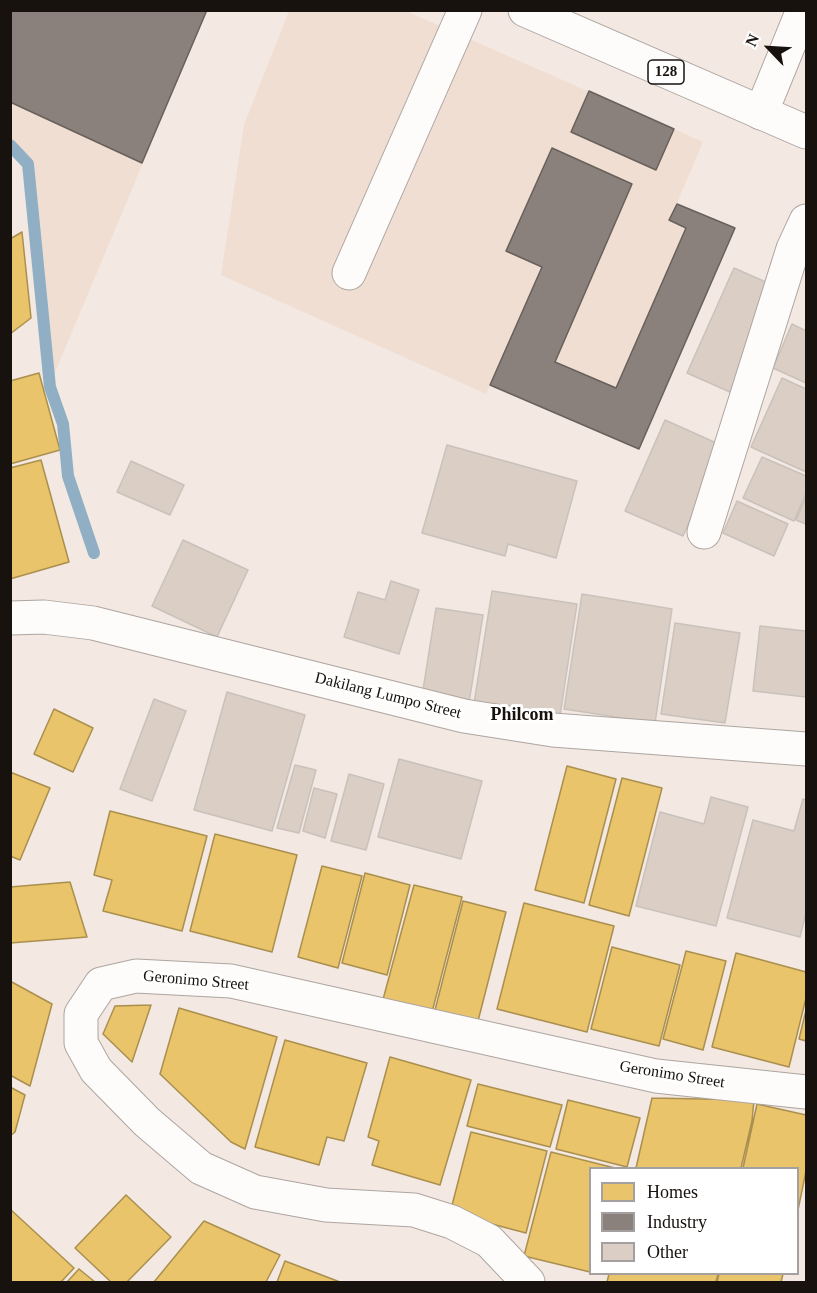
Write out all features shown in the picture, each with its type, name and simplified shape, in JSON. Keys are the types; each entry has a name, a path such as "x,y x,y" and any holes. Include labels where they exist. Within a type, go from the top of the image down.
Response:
{"street":[{"path":"349,273 465,10"},
{"name":"128","path":"525,10 807,132"},
{"path":"761,113 803,10"},
{"path":"704,532 793,249 807,221"},
{"name":"Dakilang Lumpo Street","path":"10,618 44,617 93,623 464,716 552,729 807,749"},
{"name":"Geronimo Street","path":"528,1282 489,1241 452,1222 414,1210 326,1205 255,1192 201,1168 147,1122 96,1070 81,1043 81,1014 101,984 136,976 231,981 657,1076 807,1092"}],"shaded area":[{"path":"11,11 207,11 53,377 34,163 11,137"},
{"path":"289,11 406,11 703,142 677,203 735,228 639,449 490,385 486,394 221,275 244,125"}],"building: Homes":[{"path":"22,232 31,318 10,334 10,239"},
{"path":"39,373 60,450 10,464 10,381"},
{"path":"41,460 69,562 10,579 10,468"},
{"path":"54,709 93,728 73,772 34,754"},
{"path":"567,766 616,779 584,903 535,890"},
{"path":"10,772 50,788 20,860 10,856"},
{"path":"622,778 662,788 629,916 589,905"},
{"path":"110,811 207,836 182,931 103,911 112,880 94,875"},
{"path":"215,834 297,855 272,952 190,931"},
{"path":"322,866 362,876 338,968 298,957"},
{"path":"365,873 410,885 387,975 342,963"},
{"path":"70,882 87,937 10,943 10,887"},
{"path":"414,885 462,897 431,1016 382,1003"},
{"path":"463,901 506,912 478,1021 435,1010"},
{"path":"524,903 614,926 587,1032 497,1009"},
{"path":"612,947 680,965 659,1046 591,1029"},
{"path":"686,951 726,961 703,1050 663,1039"},
{"path":"736,953 806,972 806,998 789,1067 712,1047"},
{"path":"10,981 52,1004 30,1086 10,1075"},
{"path":"151,1005 132,1062 103,1034 115,1006"},
{"path":"179,1008 277,1037 245,1149 231,1142 160,1074"},
{"path":"806,1010 806,1041 799,1039"},
{"path":"285,1040 367,1063 344,1141 327,1137 319,1165 255,1147"},
{"path":"390,1057 471,1080 440,1185 372,1165 379,1141 368,1137"},
{"path":"478,1084 562,1105 550,1147 467,1126"},
{"path":"10,1087 25,1095 15,1132 10,1136"},
{"path":"652,1098 754,1100 752,1121 741,1167 636,1167"},
{"path":"568,1100 640,1118 627,1167 556,1149"},
{"path":"757,1104 806,1115 806,1171 799,1205 799,1167 743,1167"},
{"path":"471,1132 547,1151 526,1233 450,1213"},
{"path":"551,1152 611,1167 589,1167 589,1272 524,1256"},
{"path":"126,1195 171,1237 127,1282 111,1282 75,1248"},
{"path":"10,1209 74,1268 61,1282 10,1282"},
{"path":"204,1221 280,1255 266,1282 154,1282"},
{"path":"285,1261 340,1282 277,1282"},
{"path":"79,1269 95,1282 67,1282"},
{"path":"609,1275 718,1275 716,1282 607,1282"},
{"path":"719,1275 783,1275 781,1282 717,1282"}],"building: Industry":[{"path":"10,10 207,10 142,163 10,102"},
{"path":"589,91 674,129 656,170 571,132"},
{"path":"552,148 632,184 555,362 616,388 686,228 669,220 677,204 735,228 639,449 490,385 542,267 506,251"}],"building: Other":[{"path":"734,268 777,287 730,392 687,373"},
{"path":"792,324 806,331 806,383 773,368"},
{"path":"782,378 806,389 806,472 751,447"},
{"path":"665,420 723,446 683,536 625,511"},
{"path":"447,445 577,481 556,558 508,544 505,556 422,533"},
{"path":"762,457 806,476 806,493 794,521 743,498"},
{"path":"131,461 184,485 170,515 117,492"},
{"path":"806,497 806,524 796,520"},
{"path":"737,501 788,524 774,556 723,533"},
{"path":"183,540 248,570 217,637 152,606"},
{"path":"391,581 419,590 399,654 344,637 358,592 385,600"},
{"path":"492,591 577,604 560,716 474,703"},
{"path":"582,594 672,609 655,723 564,709"},
{"path":"436,608 483,615 469,703 422,696"},
{"path":"675,623 740,633 725,723 661,714"},
{"path":"760,626 806,631 806,697 753,691"},
{"path":"227,692 305,715 272,831 194,810"},
{"path":"154,699 186,711 152,801 120,789"},
{"path":"399,759 482,781 461,859 378,837"},
{"path":"295,765 316,770 299,833 277,828"},
{"path":"349,774 384,784 366,850 331,841"},
{"path":"314,788 337,794 325,838 303,831"},
{"path":"711,797 748,807 716,926 636,906 660,812 704,824"},
{"path":"803,799 806,800 806,913 800,937 727,918 753,820 794,831"}],"waterway":[{"path":"10,145 28,164 50,387 63,424 68,476 94,553"}],"district":[{"name":"Philcom","path":"522,715"}]}
